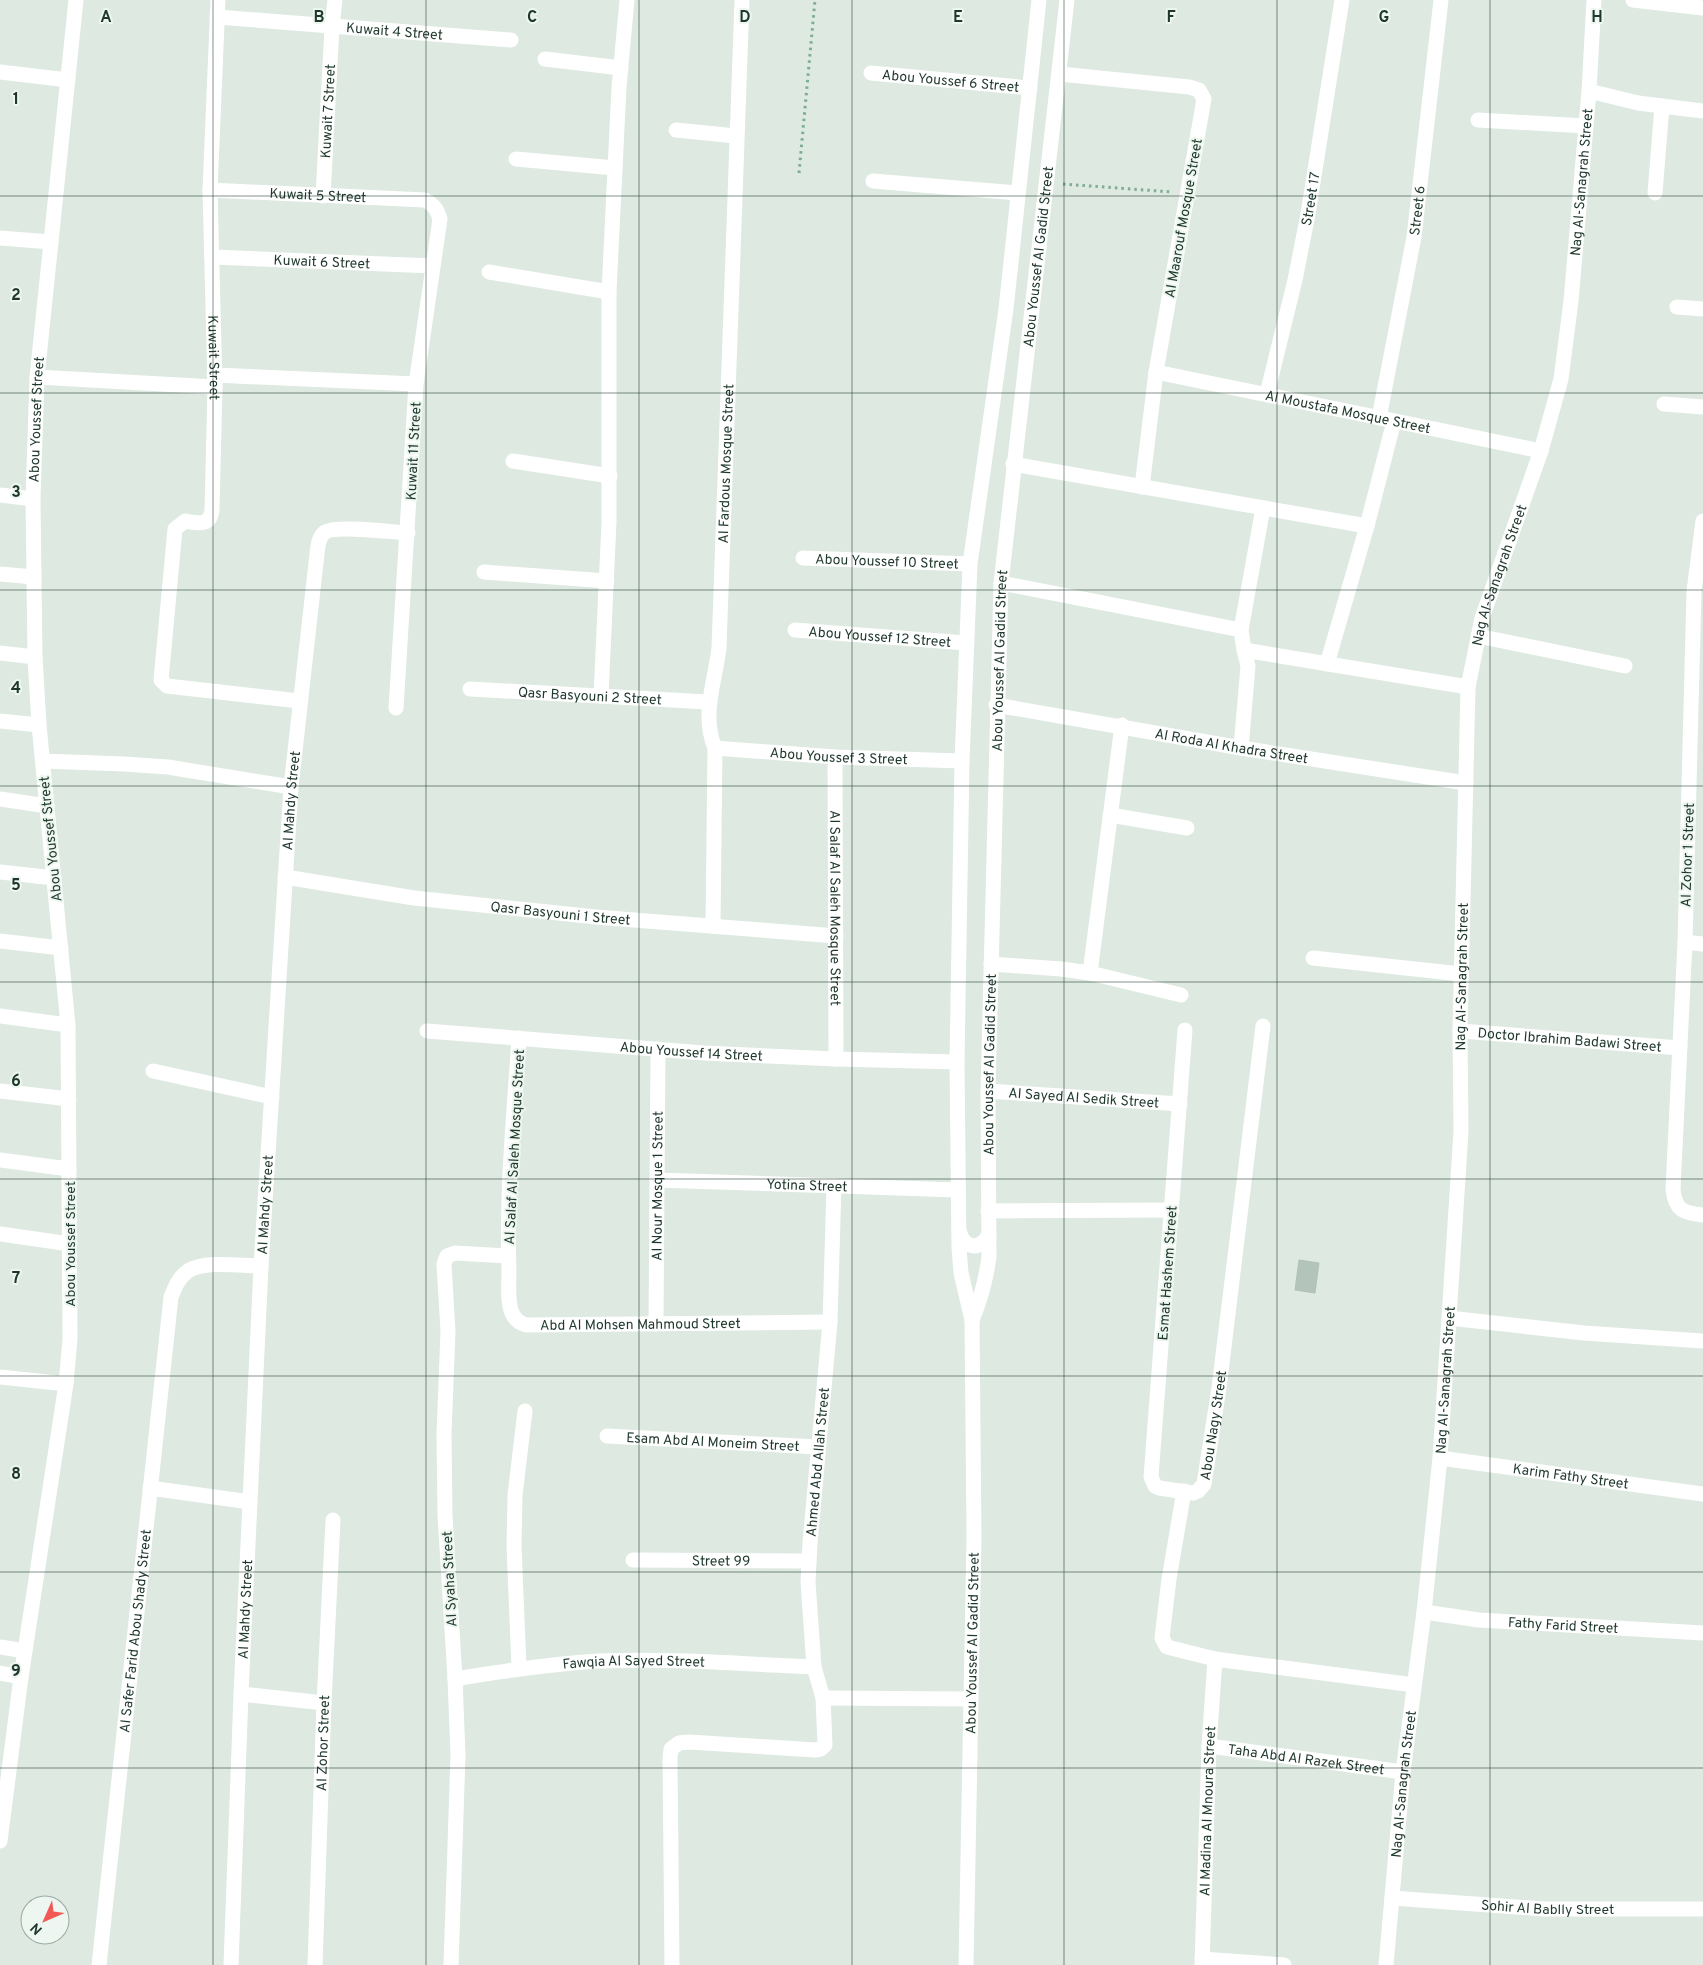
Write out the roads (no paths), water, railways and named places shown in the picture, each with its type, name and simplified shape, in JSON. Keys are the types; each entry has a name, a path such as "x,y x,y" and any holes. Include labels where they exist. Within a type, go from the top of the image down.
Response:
{"street":[{"name":"Abou Youssef Street","path":"21,1677 66,1384 70,1339 68,1025 39,725 35,657 33,499 37,377 76,0"},
{"name":"Kuwait Street","path":"218,0 210,190 215,381 211,515 205,523 184,521 175,529 161,680 163,684 299,701"},
{"name":"Kuwait 7 Street","path":"323,196 335,0"},
{"path":"601,696 610,476 609,292 621,68 627,0"},
{"name":"Al Fardous Mosque Street","path":"713,926 715,748 710,738 708,702 719,648 742,0"},
{"name":"Abou Youssef Al Gadid Street","path":"966,1965 974,1537 972,1320 961,1273 957,1062 966,643 970,564 1006,309 1039,0"},
{"name":"Abou Youssef Al Gadid Street","path":"972,1320 981,1300 989,1257 988,1092 996,705 1001,583 1013,464 1033,311 1068,0"},
{"name":"Street 17","path":"1267,394 1295,280 1306,224 1342,0"},
{"name":"Street 6","path":"1327,664 1367,526 1387,420 1414,238 1441,0"},
{"name":"Nag Al-Sanagrah Street","path":"1386,1965 1403,1772 1424,1612 1440,1458 1461,1131 1460,1031 1468,687 1478,636 1493,584 1541,451 1561,379 1586,126 1594,0"},
{"path":"1633,0 1703,8"},
{"name":"Kuwait 4 Street","path":"217,17 332,28 511,40"},
{"path":"545,59 621,68"},
{"path":"0,72 68,80"},
{"name":"Abou Youssef 6 Street","path":"871,73 1030,88"},
{"name":"Al Maarouf Mosque Street","path":"1060,74 1189,87 1199,90 1204,99 1156,372 1142,487"},
{"path":"1589,91 1638,103 1703,111"},
{"path":"1655,193 1662,106"},
{"path":"1478,120 1586,126"},
{"path":"676,130 736,136"},
{"path":"516,159 615,168"},
{"path":"874,181 1018,193"},
{"name":"Kuwait 5 Street","path":"210,190 425,200"},
{"name":"Kuwait 11 Street","path":"396,708 416,384 440,219 438,211 425,200"},
{"path":"0,238 51,242"},
{"name":"Kuwait 6 Street","path":"212,257 433,266"},
{"path":"489,272 609,292"},
{"path":"1677,307 1703,309"},
{"path":"1006,309 1033,311"},
{"name":"Al Moustafa Mosque Street","path":"1156,372 1541,451"},
{"path":"37,377 416,384"},
{"path":"1664,404 1703,407"},
{"path":"514,461 610,476"},
{"path":"1013,464 1367,526"},
{"path":"0,495 33,499"},
{"path":"1240,748 1248,666 1241,630 1263,508"},
{"name":"Al Zohor 1 Street","path":"1703,521 1694,591 1696,816 1685,942 1673,1189 1674,1199 1679,1208 1687,1214 1703,1215"},
{"name":"Al Mahdy Street","path":"231,1965 241,1694 261,1266 291,787 318,541 326,532 337,528 408,532"},
{"name":"Abou Youssef 10 Street","path":"803,558 970,564"},
{"path":"484,572 607,581"},
{"path":"0,574 34,577"},
{"path":"1001,583 1241,630"},
{"name":"Abou Youssef 12 Street","path":"795,630 966,643"},
{"path":"1478,636 1625,666"},
{"path":"1244,650 1468,687"},
{"path":"0,653 35,657"},
{"name":"Qasr Basyouni 2 Street","path":"470,689 708,702"},
{"name":"Al Roda Al Khadra Street","path":"996,705 1240,748 1466,783"},
{"path":"0,721 39,725"},
{"path":"1090,973 1122,726"},
{"name":"Abou Youssef 3 Street","path":"715,748 835,757 962,762"},
{"name":"Al Salaf Al Saleh Mosque Street","path":"835,757 836,1059"},
{"path":"43,761 124,764 168,768 291,787"},
{"path":"0,799 47,806"},
{"path":"1110,815 1187,828"},
{"path":"0,872 54,878"},
{"name":"Qasr Basyouni 1 Street","path":"285,877 414,898 596,917 836,936"},
{"path":"0,942 61,948"},
{"path":"1685,942 1703,944"},
{"path":"1312,958 1461,974"},
{"path":"991,964 1090,973 1181,995"},
{"path":"0,1016 68,1025"},
{"name":"Abou Nagy Street","path":"1263,1026 1220,1388 1204,1484 1198,1491 1184,1491 1169,1579 1162,1638 1164,1644 1170,1649 1215,1659 1414,1684"},
{"name":"Abou Youssef 14 Street","path":"427,1030 658,1049 836,1059 957,1062"},
{"name":"Esmat Hashem Street","path":"1184,1491 1155,1486 1152,1477 1185,1030"},
{"name":"Doctor Ibrahim Badawi Street","path":"1460,1031 1680,1048"},
{"name":"Al Salaf Al Saleh Mosque Street","path":"508,1256 519,1038"},
{"name":"Al Nour Mosque 1 Street","path":"656,1324 658,1049"},
{"path":"152,1071 272,1097"},
{"path":"0,1091 69,1099"},
{"name":"Al Sayed Al Sedik Street","path":"988,1092 1180,1104"},
{"path":"0,1160 69,1169"},
{"name":"Yotina Street","path":"657,1180 958,1190"},
{"name":"Ahmed Abd Allah Street","path":"672,1965 671,1749 679,1743 689,1742 815,1750 821,1749 825,1744 823,1698 814,1667 810,1622 809,1561 830,1322 834,1186"},
{"path":"988,1211 1172,1210"},
{"path":"959,1232 962,1240 968,1245 977,1246 985,1242 989,1235"},
{"path":"0,1234 70,1244"},
{"name":"Al Syaha Street","path":"451,1965 458,1755 445,1515 444,1434 448,1331 444,1264 447,1256 455,1253 508,1256"},
{"name":"Abd Al Mohsen Mahmoud Street","path":"508,1256 512,1314 518,1322 526,1325 830,1322"},
{"name":"Al Safer Farid Abou Shady Street","path":"98,1965 171,1297 177,1283 187,1272 201,1266 261,1266"},
{"path":"1449,1318 1584,1333 1703,1341"},
{"path":"0,1377 66,1384"},
{"path":"519,1668 514,1546 515,1495 525,1411"},
{"name":"Esam Abd Al Moneim Street","path":"607,1436 818,1447"},
{"name":"Karim Fathy Street","path":"1440,1458 1703,1494"},
{"path":"150,1488 250,1502"},
{"name":"Al Zohor Street","path":"315,1965 324,1703 333,1520"},
{"name":"Street 99","path":"632,1560 809,1561"},
{"name":"Fathy Farid Street","path":"1424,1612 1479,1620 1703,1633"},
{"path":"0,1647 25,1651"},
{"name":"Al Madina Al Mnoura Street","path":"1202,1962 1209,1746 1215,1659"},
{"name":"Fawqia Al Sayed Street","path":"455,1679 519,1668 640,1660 814,1667"},
{"path":"0,1673 21,1677 0,1841"},
{"path":"241,1694 324,1703"},
{"path":"823,1698 971,1699"},
{"name":"Taha Abd Al Razek Street","path":"1209,1746 1403,1772"},
{"name":"Sohir Al Bablly Street","path":"1392,1898 1544,1909 1703,1910"},
{"path":"1202,1962 1284,1965"}]}
